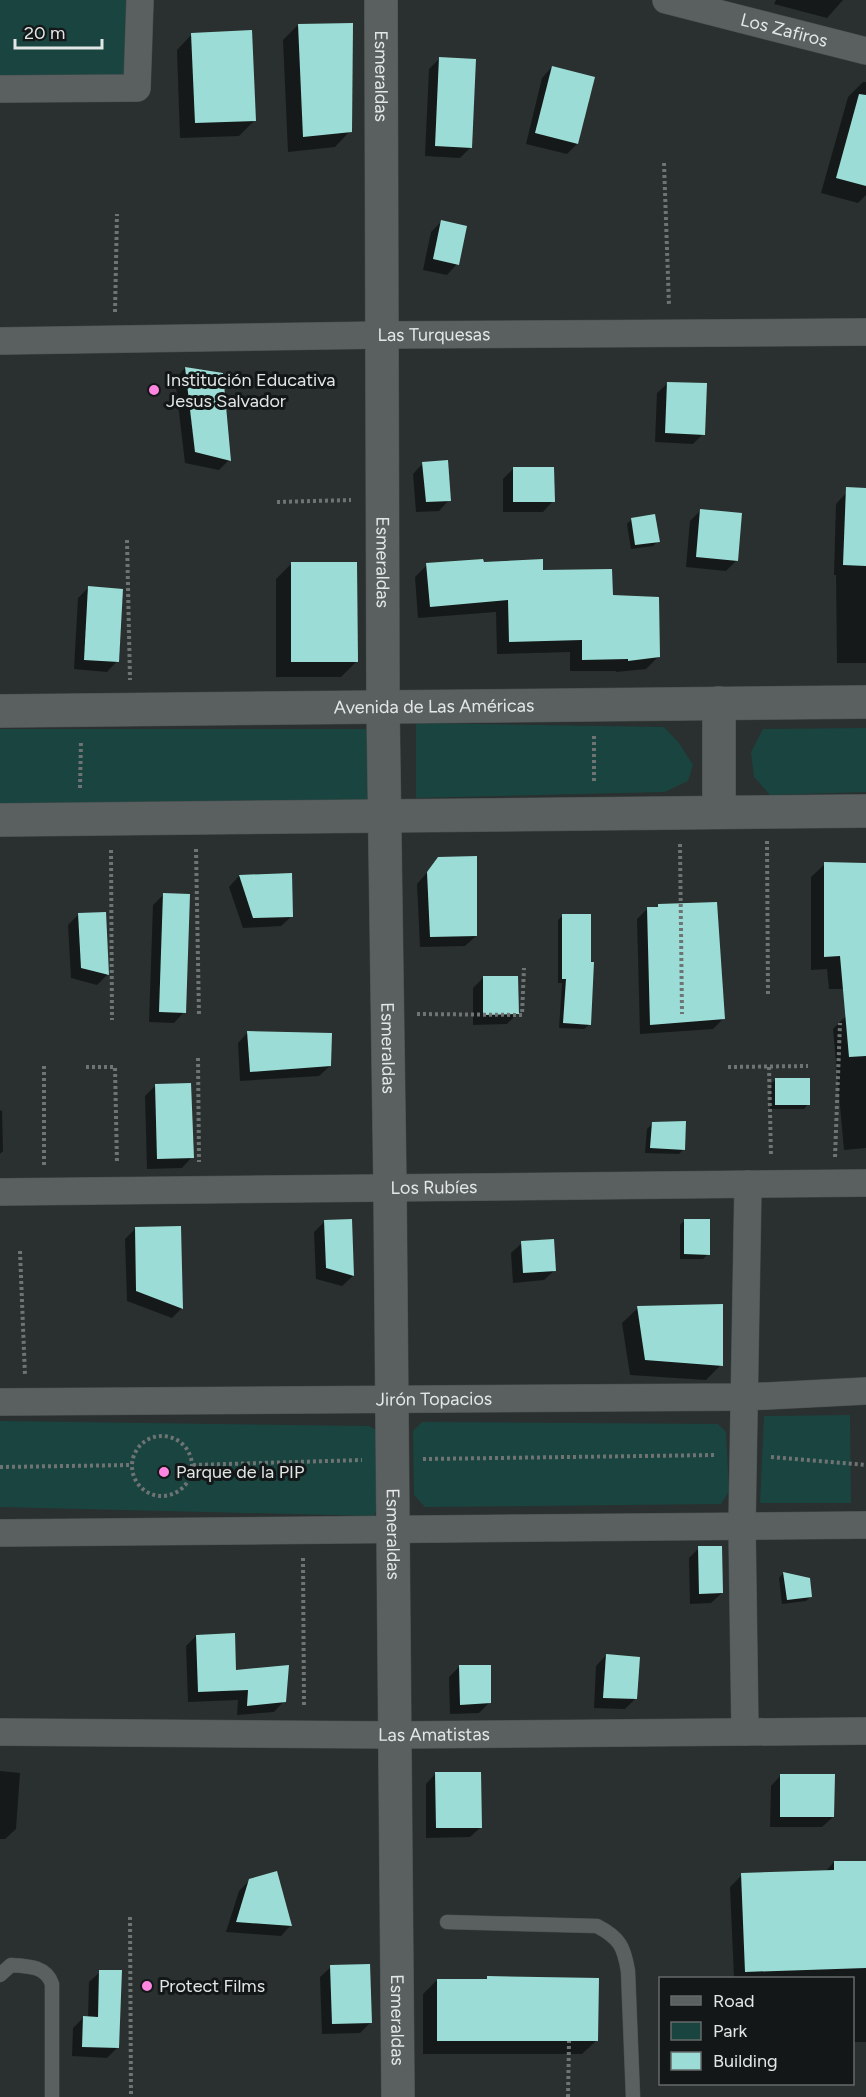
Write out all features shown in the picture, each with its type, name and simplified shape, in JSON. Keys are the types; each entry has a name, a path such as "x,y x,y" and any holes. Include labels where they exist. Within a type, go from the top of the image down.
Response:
{"street":[{"path":"0,89 137,88 140,0"},
{"name":"Esmeraldas","path":"381,0 383,708 393,1460 398,2097"},
{"name":"Los Zafiros","path":"666,0 866,51"},
{"name":"Las Turquesas","path":"0,341 382,335 866,332"},
{"name":"Avenida de Las Américas","path":"0,711 866,702"},
{"path":"719,704 719,812"},
{"path":"0,819 866,811"},
{"name":"Los Rubíes","path":"0,1192 866,1183"},
{"path":"745,1732 742,1526 745,1397 760,1184"},
{"name":"Jirón Topacios","path":"13,1402 745,1397 866,1391"},
{"path":"0,1533 865,1525"},
{"name":"Las Amatistas","path":"0,1732 395,1735 866,1731"}],"lane":[{"path":"447,1922 597,1926 614,1936 625,1953 628,1971 633,2097"},
{"path":"0,1975 11,1965 25,1965 36,1967 49,1977 52,1984 52,2097"}],"path":[{"path":"664,163 670,333"},
{"path":"115,339 117,214"},
{"path":"277,502 382,500"},
{"path":"127,540 131,710"},
{"path":"594,705 595,814"},
{"path":"81,710 95,819 112,1020"},
{"path":"680,812 682,1014"},
{"path":"767,812 768,996"},
{"path":"195,817 199,1016"},
{"path":"388,1014 522,1015 524,968"},
{"path":"835,1184 840,1023"},
{"path":"198,1058 200,1190"},
{"path":"44,1064 44,1191"},
{"path":"728,1067 808,1066"},
{"path":"86,1067 115,1067 117,1190"},
{"path":"760,1184 769,1067"},
{"path":"13,1402 20,1251"},
{"path":"163,1436 180,1442 187,1448 193,1465 188,1483 181,1491 163,1497 152,1495 137,1484 131,1465 138,1447 145,1441 163,1436"},
{"path":"193,1465 744,1454 866,1465"},
{"path":"0,1467 131,1465"},
{"path":"302,1530 304,1734"},
{"path":"130,1917 132,2097"},
{"path":"568,2097 569,2041"}],"green space":[{"path":"0,0 126,0 126,75 0,75"},
{"path":"416,723 664,727 679,743 693,765 688,781 665,792 416,798"},
{"path":"866,728 866,792 770,795 754,777 751,752 763,729"},
{"path":"0,729 367,729 367,801 0,806"},
{"path":"850,1415 851,1503 760,1503 764,1416"},
{"path":"0,1421 369,1426 382,1433 379,1503 374,1516 0,1507"},
{"path":"422,1422 718,1424 726,1432 729,1491 721,1504 425,1507 414,1495 413,1431"}],"building":[{"path":"353,23 352,132 303,137 298,24"},
{"path":"252,30 256,121 195,123 191,33"},
{"path":"439,57 476,59 472,148 435,146"},
{"path":"552,66 595,77 578,144 535,133"},
{"path":"859,94 866,95 866,186 836,178"},
{"path":"441,220 467,226 459,265 433,259"},
{"path":"185,367 223,373 231,461 195,452"},
{"path":"667,382 707,383 705,435 665,433"},
{"path":"448,460 451,501 426,502 422,462"},
{"path":"513,467 554,467 555,502 513,502"},
{"path":"846,487 866,488 866,566 843,565"},
{"path":"700,509 742,513 738,561 696,557"},
{"path":"655,514 660,542 635,545 631,518"},
{"path":"483,559 484,562 543,559 543,570 612,569 613,595 659,597 660,657 628,661 628,659 582,660 582,640 509,642 508,600 430,607 426,563"},
{"path":"291,562 357,562 358,662 291,662"},
{"path":"88,586 123,589 119,662 84,660"},
{"path":"477,856 477,936 430,937 427,872 438,857"},
{"path":"824,862 866,863 866,1056 849,1057 840,956 824,957"},
{"path":"292,873 293,917 253,918 239,875"},
{"path":"163,893 190,894 186,1013 159,1012"},
{"path":"717,902 725,1019 650,1025 647,907 658,907 658,904"},
{"path":"106,912 109,975 81,968 78,913"},
{"path":"562,914 591,914 591,962 594,962 591,1025 563,1023 566,979 562,979"},
{"path":"483,976 518,976 519,1014 483,1015"},
{"path":"247,1031 332,1033 331,1066 250,1072"},
{"path":"775,1078 810,1078 810,1105 775,1105"},
{"path":"191,1083 194,1158 157,1159 155,1084"},
{"path":"686,1121 685,1150 650,1148 652,1122"},
{"path":"352,1219 354,1276 326,1268 324,1220"},
{"path":"684,1219 710,1219 710,1255 684,1254"},
{"path":"181,1226 183,1309 136,1291 135,1227"},
{"path":"554,1239 556,1271 523,1273 521,1241"},
{"path":"723,1304 723,1366 645,1360 637,1306"},
{"path":"698,1546 722,1546 723,1593 699,1594"},
{"path":"783,1572 810,1578 812,1597 787,1600"},
{"path":"235,1633 236,1670 289,1665 286,1702 247,1706 248,1690 198,1692 196,1635"},
{"path":"606,1654 640,1657 637,1699 603,1698"},
{"path":"459,1665 491,1665 491,1703 460,1705"},
{"path":"435,1772 481,1772 482,1828 436,1828"},
{"path":"780,1774 835,1774 834,1817 780,1817"},
{"path":"834,1861 866,1861 866,1968 745,1972 741,1873 834,1870"},
{"path":"277,1871 292,1926 236,1922 249,1879"},
{"path":"370,1964 372,2023 332,2024 330,1965"},
{"path":"99,1970 122,1970 119,2048 82,2047 83,2016 98,2017"},
{"path":"487,1976 599,1978 598,2041 437,2041 437,1979 487,1979"}],"place":[{"name":"Institución Educativa Jesus Salvador","path":"154,390"},
{"name":"Parque de la PIP","path":"164,1472"},
{"name":"Protect Films","path":"147,1986"}]}
